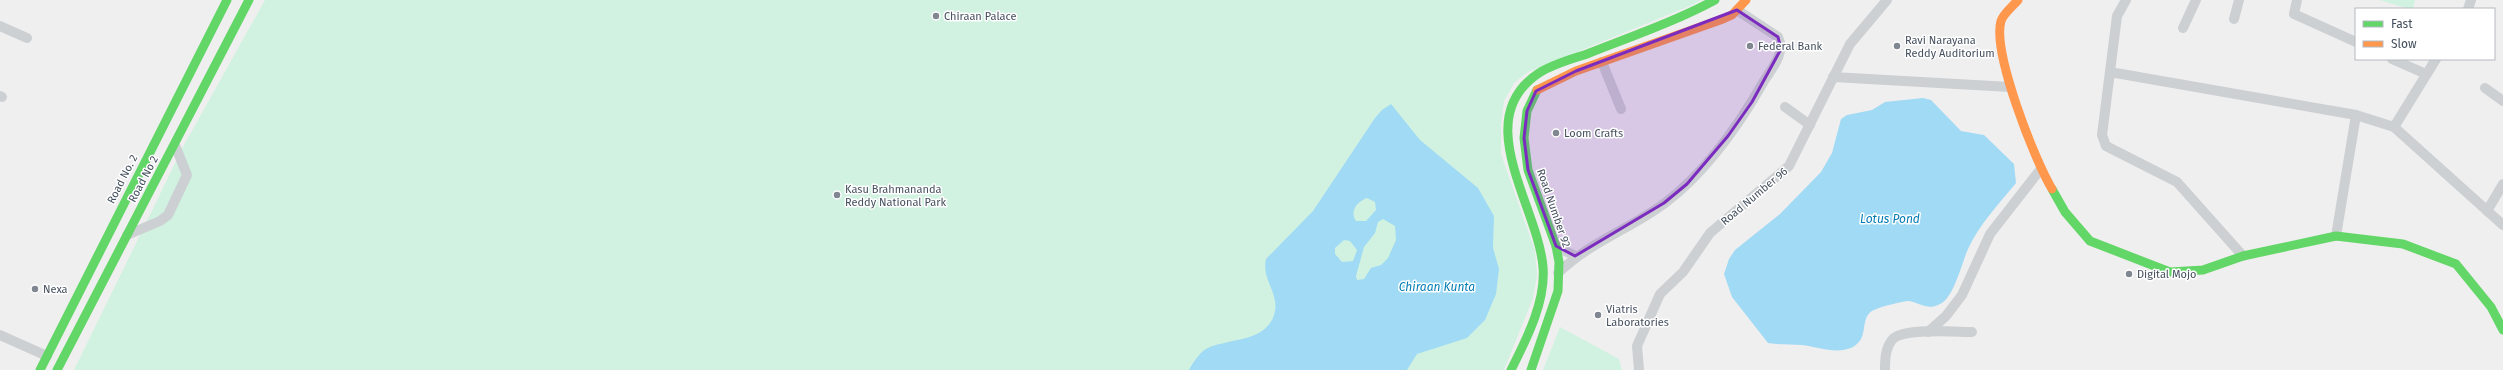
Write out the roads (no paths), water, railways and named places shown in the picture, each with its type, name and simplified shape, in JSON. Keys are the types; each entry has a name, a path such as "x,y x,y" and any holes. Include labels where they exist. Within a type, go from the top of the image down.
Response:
{"main road":[{"name":"Road No. 2","path":"40,370 227,0"},
{"name":"Road No 2","path":"57,370 249,0"},
{"path":"1511,370 1520,352 1543,288 1544,268 1528,210 1509,158 1508,126 1511,108 1517,91 1529,79 1540,72 1689,14 1715,0"},
{"name":"Road Number 92","path":"1531,370 1558,291 1556,246 1528,170 1524,138 1527,111 1536,91 1576,71 1723,20 1737,10 1746,0"},
{"path":"2018,0 2002,21 2001,38 2010,87 2040,170 2065,212 2090,242 2170,272 2203,270 2243,256 2336,236 2403,244 2456,264 2491,307 2503,330"}],"street":[{"name":"Road Number 96","path":"1639,370 1637,346 1660,294 1683,272 1710,233 1789,166 1850,44 1887,0"},
{"path":"2126,0 2117,16 2102,135 2106,146 2177,182 2243,256"},
{"path":"2183,28 2196,0"},
{"path":"2234,19 2239,0"},
{"path":"2297,0 2294,14 2355,42"},
{"path":"1558,273 1575,256 1664,204 1705,165 1752,102 1779,55 1781,44 1778,37 1737,10"},
{"path":"0,26 27,38"},
{"path":"2394,60 2426,74"},
{"path":"2394,127 2435,60"},
{"path":"1602,62 1621,109"},
{"path":"2110,72 2356,115 2394,127 2503,225"},
{"path":"1834,78 2010,87"},
{"path":"2485,88 2503,101"},
{"path":"1785,107 1810,125"},
{"path":"2336,236 2356,115"},
{"path":"126,235 160,221 168,215 187,175 175,145"},
{"path":"1928,332 1946,316 1962,295 1990,234 2040,170"},
{"path":"2487,210 2503,184"},
{"path":"1556,246 1575,256"},
{"path":"1885,370 1885,356 1892,339 1908,332 1972,332"},
{"path":"0,335 47,356"}],"water":[{"name":"Lotus Pond","path":"1923,98 1931,100 1961,131 1984,135 2014,164 2016,183 1978,231 1968,249 1957,279 1949,295 1940,304 1931,307 1909,301 1881,307 1870,312 1866,319 1861,339 1856,345 1849,349 1833,350 1802,345 1768,343 1732,297 1724,274 1729,259 1735,250 1780,214 1821,172 1832,153 1841,119 1847,115 1872,110 1885,102"},
{"name":"Chiraan Kunta","path":"1391,104 1420,140 1478,188 1494,216 1493,248 1499,269 1496,294 1485,320 1467,338 1417,354 1407,370 1189,370 1199,355 1206,349 1254,335 1263,331 1269,324 1274,315 1275,300 1266,274 1266,259 1313,211 1375,118 1382,110","holes":["1367,198 1375,202 1376,210 1366,221 1356,221 1354,217 1354,210 1360,201","1383,219 1395,226 1396,240 1388,258 1381,265 1371,268 1364,279 1357,280 1356,276 1364,247 1375,233 1378,222","1344,240 1350,241 1357,250 1353,261 1342,262 1335,254 1335,248"]}],"place":[{"name":"Chiraan Palace","path":"936,16"},
{"name":"Federal Bank","path":"1750,46"},
{"name":"Ravi Narayana Reddy Auditorium","path":"1897,46"},
{"name":"Loom Crafts","path":"1556,133"},
{"name":"Kasu Brahmananda Reddy National Park","path":"837,195"},
{"name":"Digital Mojo","path":"2129,274"},
{"name":"Nexa","path":"35,289"},
{"name":"Viatris Laboratories","path":"1598,315"}]}
